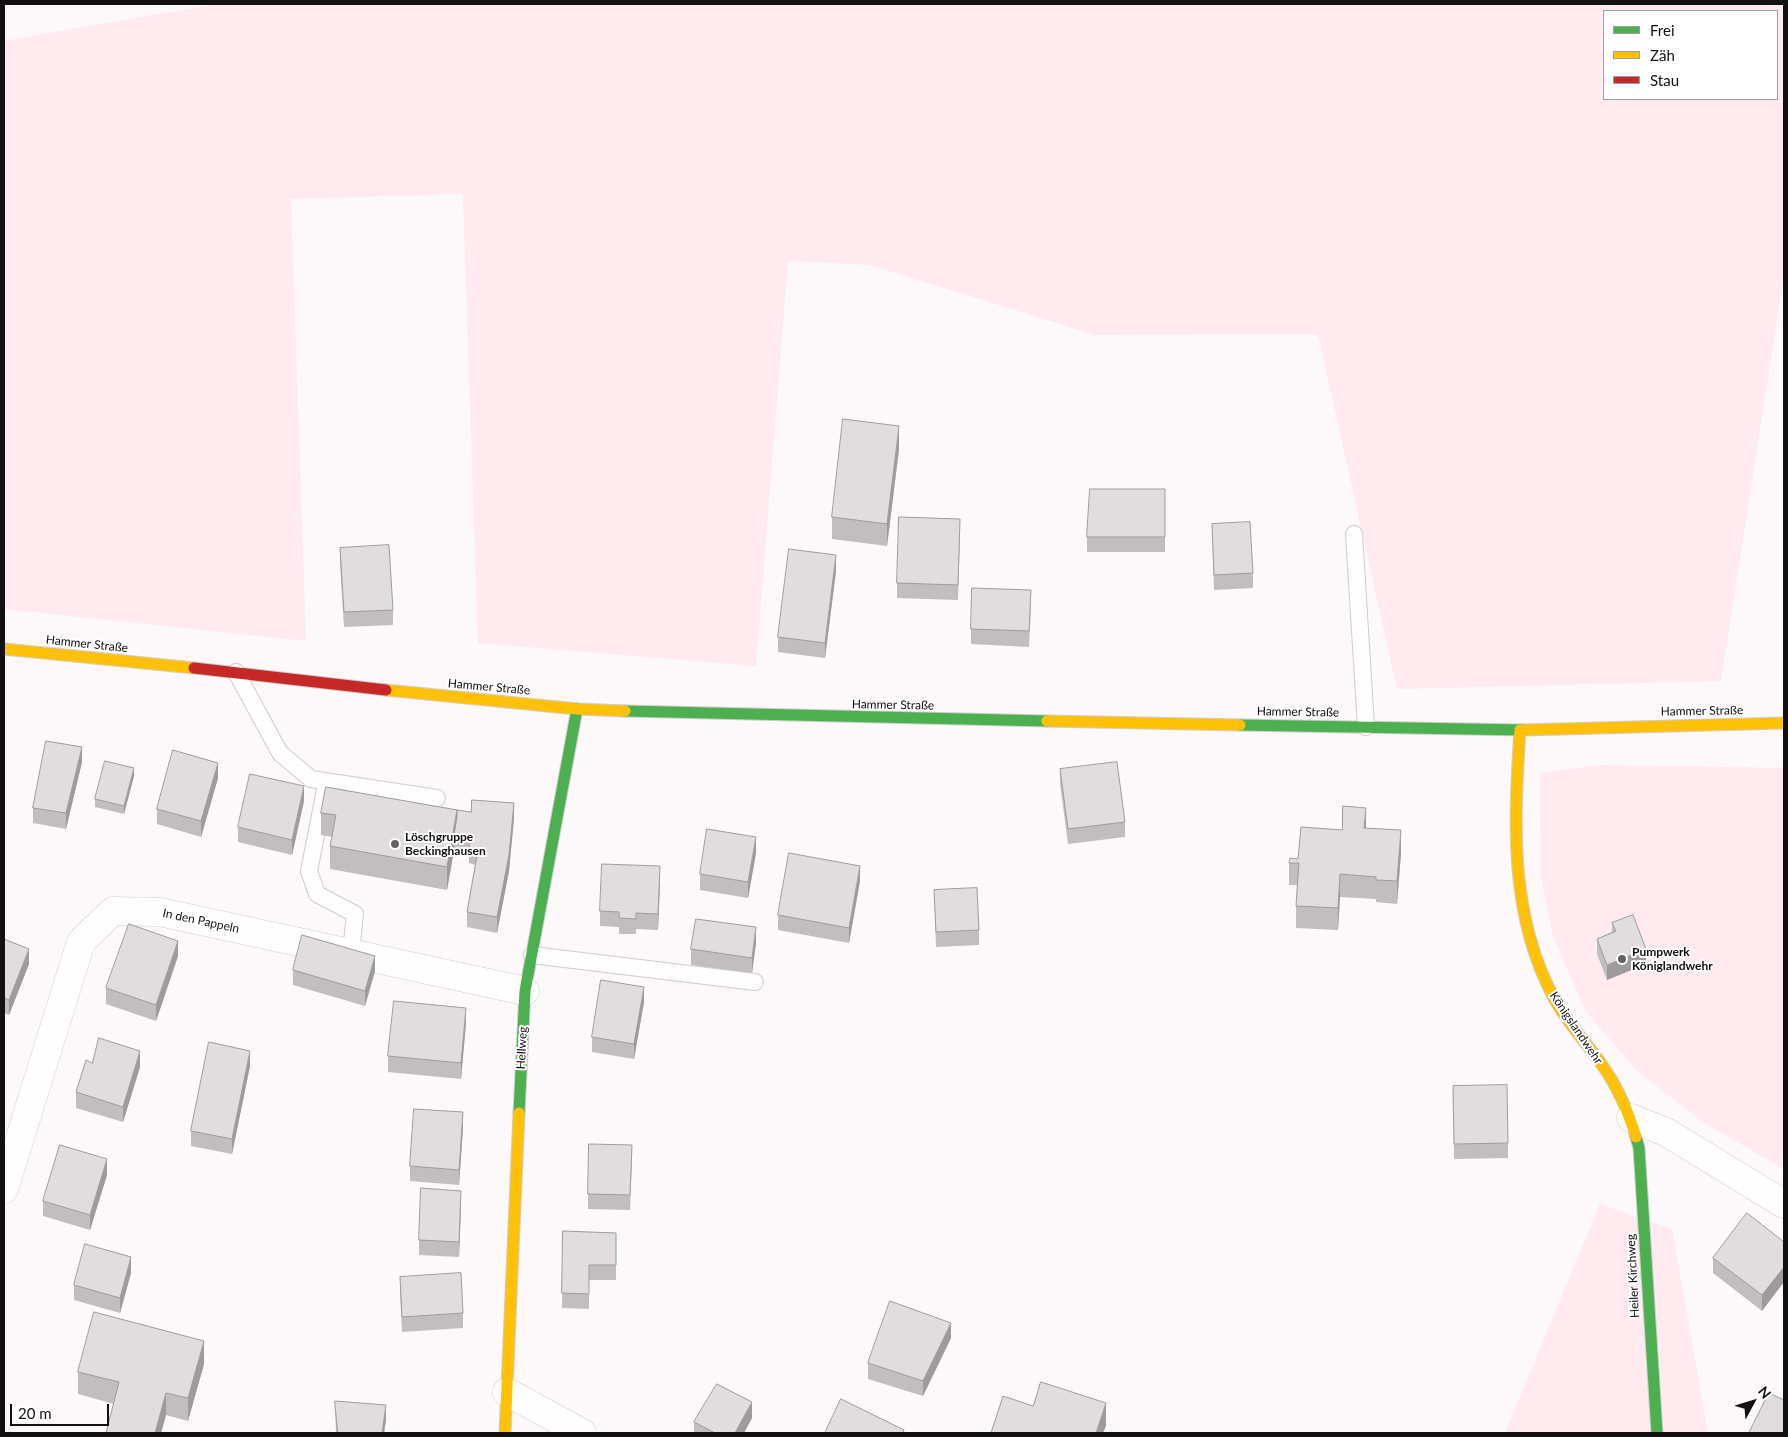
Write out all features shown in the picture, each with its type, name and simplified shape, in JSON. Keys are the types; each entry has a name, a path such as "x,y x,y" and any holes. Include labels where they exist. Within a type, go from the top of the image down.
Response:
{"main road":[{"name":"Hammer Straße","path":"4,650 236,672 451,698 577,709 774,716 1520,730 1784,723"},
{"name":"Hellweg","path":"505,1433 525,991 577,709"},
{"name":"Königslandwehr","path":"1520,730 1515,870 1523,913 1539,965 1556,1001 1616,1086 1631,1118"},
{"name":"Heiler Kirchweg","path":"1631,1118 1639,1148 1642,1179 1657,1433"}],"street":[{"name":"In den Pappeln","path":"4,1189 81,942 113,912 160,912 525,991"},
{"path":"1631,1118 1666,1132 1784,1204"},
{"path":"507,1392 582,1433"}],"lane":[{"path":"1354,534 1366,727"},
{"path":"236,672 280,753 311,780 437,798"},
{"path":"327,783 309,871 317,894 355,914 351,952"},
{"path":"532,955 755,982"}],"shaded area":[{"path":"216,4 1784,4 1784,275 1721,681 1397,689 1318,334 1095,335 870,265 788,261 756,666 478,643 463,194 291,199 306,641 4,609 4,41"},
{"path":"1600,765 1784,768 1784,1169 1706,1124 1637,1071 1585,1010 1553,936 1541,875 1540,773"},
{"path":"1600,1204 1672,1229 1708,1433 1505,1433"}],"building":[{"path":"843,419 899,426 887,524 832,517"},
{"path":"1090,489 1165,489 1165,537 1087,537"},
{"path":"899,517 960,519 958,585 897,583"},
{"path":"1250,522 1253,573 1214,575 1212,524"},
{"path":"389,545 393,610 344,612 340,548"},
{"path":"789,549 836,555 825,643 778,637"},
{"path":"972,588 1031,590 1029,631 971,629"},
{"path":"46,741 82,747 66,813 33,808"},
{"path":"173,750 218,763 201,821 157,809"},
{"path":"105,761 134,768 124,806 95,799"},
{"path":"1117,762 1125,822 1068,829 1060,769"},
{"path":"250,774 304,786 292,840 238,827"},
{"path":"326,787 457,810 447,867 330,846 336,815 321,813"},
{"path":"472,800 514,803 509,855 497,917 467,912 478,850 469,848 470,837 454,835 457,810 471,812"},
{"path":"1343,806 1366,808 1364,828 1401,830 1397,881 1376,880 1376,877 1340,874 1338,908 1296,906 1299,863 1289,863 1290,858 1298,859 1301,827 1342,830"},
{"path":"707,829 756,837 748,882 700,874"},
{"path":"789,853 860,866 849,928 778,915"},
{"path":"602,864 660,866 658,914 636,913 636,919 619,918 619,912 600,911"},
{"path":"977,888 979,930 936,932 934,890"},
{"path":"1633,915 1646,949 1607,965 1597,939 1616,931 1612,923"},
{"path":"696,919 756,927 752,958 691,949"},
{"path":"129,924 178,941 156,1005 106,988"},
{"path":"302,935 375,956 365,991 293,970"},
{"path":"4,939 29,949 9,1000 4,998"},
{"path":"601,980 644,987 634,1044 592,1037"},
{"path":"394,1001 466,1008 461,1063 388,1056"},
{"path":"99,1038 140,1051 123,1107 76,1092 86,1060 92,1063"},
{"path":"209,1042 250,1051 232,1139 191,1131"},
{"path":"1507,1085 1508,1143 1454,1144 1453,1086"},
{"path":"414,1109 463,1112 459,1170 410,1166"},
{"path":"589,1144 632,1145 630,1195 588,1194"},
{"path":"60,1145 107,1159 90,1215 43,1201"},
{"path":"421,1188 461,1191 459,1242 419,1240"},
{"path":"1747,1213 1784,1242 1784,1267 1762,1295 1713,1258"},
{"path":"563,1231 616,1233 616,1265 589,1265 589,1294 562,1293"},
{"path":"85,1244 131,1257 120,1298 74,1285"},
{"path":"461,1273 463,1313 402,1317 400,1277"},
{"path":"890,1301 951,1323 923,1381 868,1363"},
{"path":"94,1312 204,1341 188,1398 166,1393 155,1433 106,1433 119,1382 78,1372"},
{"path":"1041,1382 1106,1403 1096,1433 991,1433 1003,1396 1033,1406"},
{"path":"717,1384 752,1402 735,1433 715,1433 694,1422"},
{"path":"1769,1393 1784,1400 1784,1433 1749,1433"},
{"path":"841,1399 904,1430 903,1433 825,1433"},
{"path":"335,1401 386,1405 382,1433 338,1433"}],"traffic: fast":[{"path":"519,1113 525,991 577,709"},
{"path":"625,711 1047,721"},
{"path":"1240,725 1524,730"},
{"path":"1636,1137 1639,1148 1657,1433"}],"traffic: slow":[{"path":"4,649 194,668"},
{"path":"386,690 577,709 625,711"},
{"path":"1047,721 1240,725"},
{"path":"1524,730 1784,723"},
{"path":"1520,730 1516,834 1522,902 1529,935 1540,968 1555,1000 1608,1073 1626,1109 1636,1137"},
{"path":"505,1433 519,1113"}],"traffic: jam":[{"path":"194,668 386,690"}],"place":[{"name":"Löschgruppe Beckinghausen","path":"395,844"},
{"name":"Pumpwerk Königlandwehr","path":"1622,959"}]}
